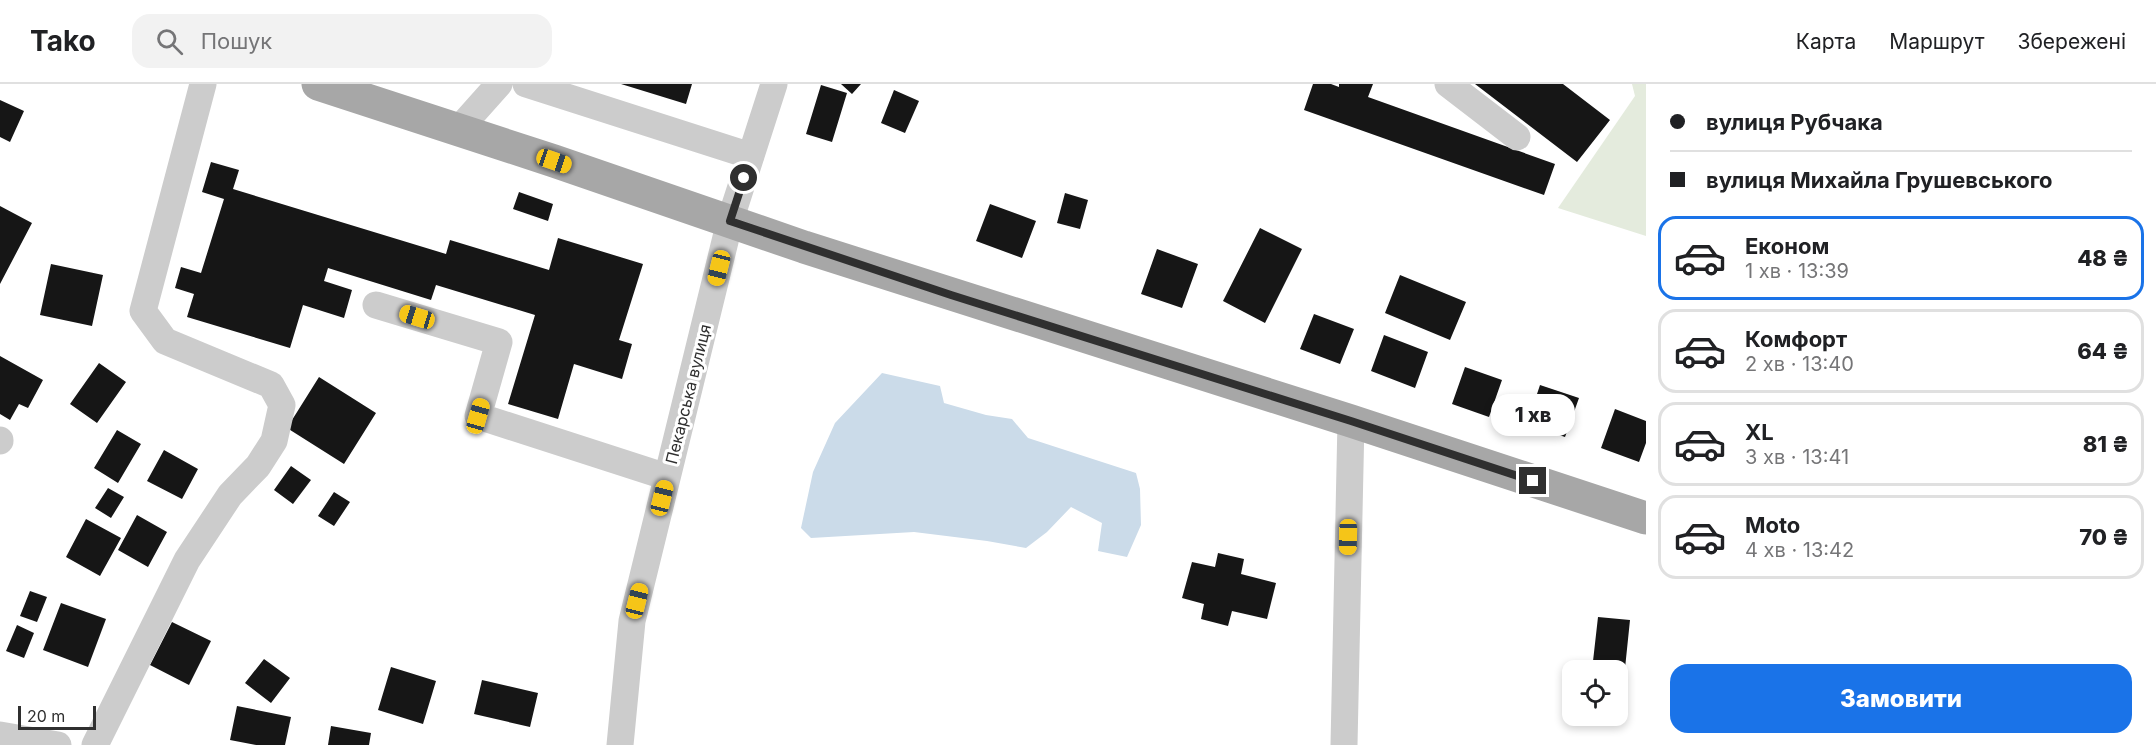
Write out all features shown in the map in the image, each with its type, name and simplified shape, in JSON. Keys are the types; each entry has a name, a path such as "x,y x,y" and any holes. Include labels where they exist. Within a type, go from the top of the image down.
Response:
{"main road":[{"path":"318,84 951,295 1351,421 1646,518"}],"street":[{"path":"95,745 187,560 230,495 258,466 274,441 282,405 271,385 165,341 143,311 203,84"},
{"path":"458,130 499,84"},
{"path":"526,84 751,156"},
{"name":"Пекарська вулиця","path":"620,745 632,621 730,221 774,84"},
{"path":"1448,84 1517,136"},
{"path":"376,304 499,342 478,416 667,477"},
{"path":"1344,745 1351,421"},
{"path":"0,735 58,745"}],"shaded area":[{"path":"1632,84 1646,84 1646,236 1558,208 1635,96"}],"water":[{"path":"882,373 940,386 944,403 986,415 1012,419 1028,438 1136,473 1140,489 1141,525 1127,557 1098,551 1102,523 1071,507 1047,532 1026,548 914,532 811,538 801,528 813,472 835,423"}],"building":[{"path":"621,84 692,84 686,104"},
{"path":"841,84 861,84 852,94"},
{"path":"1313,84 1331,84 1339,87 1339,84 1373,84 1368,97 1555,164 1544,195 1304,110"},
{"path":"1475,84 1563,84 1610,120 1577,162"},
{"path":"821,85 847,93 832,142 806,134"},
{"path":"894,90 919,101 905,133 881,123"},
{"path":"0,100 24,111 10,142 0,137"},
{"path":"211,162 239,170 233,189 446,254 450,240 549,270 558,238 643,264 619,340 632,344 622,379 574,364 558,419 508,404 535,315 436,285 431,300 328,268 324,281 352,290 344,318 303,305 290,348 187,317 194,294 175,288 181,267 201,273 224,199 202,192"},
{"path":"519,192 553,204 548,221 513,209"},
{"path":"1065,193 1088,200 1080,229 1057,223"},
{"path":"990,204 1036,221 1022,258 976,241"},
{"path":"0,206 32,223 0,284"},
{"path":"1260,228 1302,249 1265,323 1223,301"},
{"path":"1157,249 1198,264 1182,308 1141,294"},
{"path":"51,264 103,275 92,326 40,315"},
{"path":"1400,275 1466,302 1450,340 1385,313"},
{"path":"1314,314 1354,329 1340,364 1300,349"},
{"path":"1384,335 1428,352 1415,388 1371,371"},
{"path":"0,356 43,380 28,408 19,404 10,420 0,414"},
{"path":"99,363 126,382 97,423 70,404"},
{"path":"1465,367 1502,380 1489,417 1452,404"},
{"path":"319,377 376,413 344,464 287,428"},
{"path":"1540,385 1579,398 1565,437 1527,424"},
{"path":"1615,409 1646,421 1646,443 1639,462 1601,448"},
{"path":"117,430 141,444 118,483 94,468"},
{"path":"164,450 198,469 182,499 147,481"},
{"path":"291,466 311,480 293,504 274,490"},
{"path":"108,488 124,497 111,518 95,508"},
{"path":"334,492 350,502 334,526 318,516"},
{"path":"137,515 167,532 148,567 118,550"},
{"path":"86,519 121,538 100,576 66,557"},
{"path":"1218,553 1244,559 1241,574 1276,583 1267,619 1232,611 1228,626 1201,619 1204,604 1182,598 1192,562 1215,567"},
{"path":"30,591 47,597 37,622 20,616"},
{"path":"61,603 106,619 88,667 43,650"},
{"path":"1598,617 1630,620 1626,660 1593,660"},
{"path":"172,622 211,641 189,685 150,665"},
{"path":"17,625 34,633 24,658 6,651"},
{"path":"264,659 290,678 271,703 245,683"},
{"path":"391,667 436,681 423,724 378,710"},
{"path":"482,680 538,693 530,727 474,714"},
{"path":"237,706 291,717 285,745 256,745 230,740"},
{"path":"331,726 371,733 369,745 328,745"}],"route":[{"path":"744,178 730,221 951,295 1533,481"}]}
